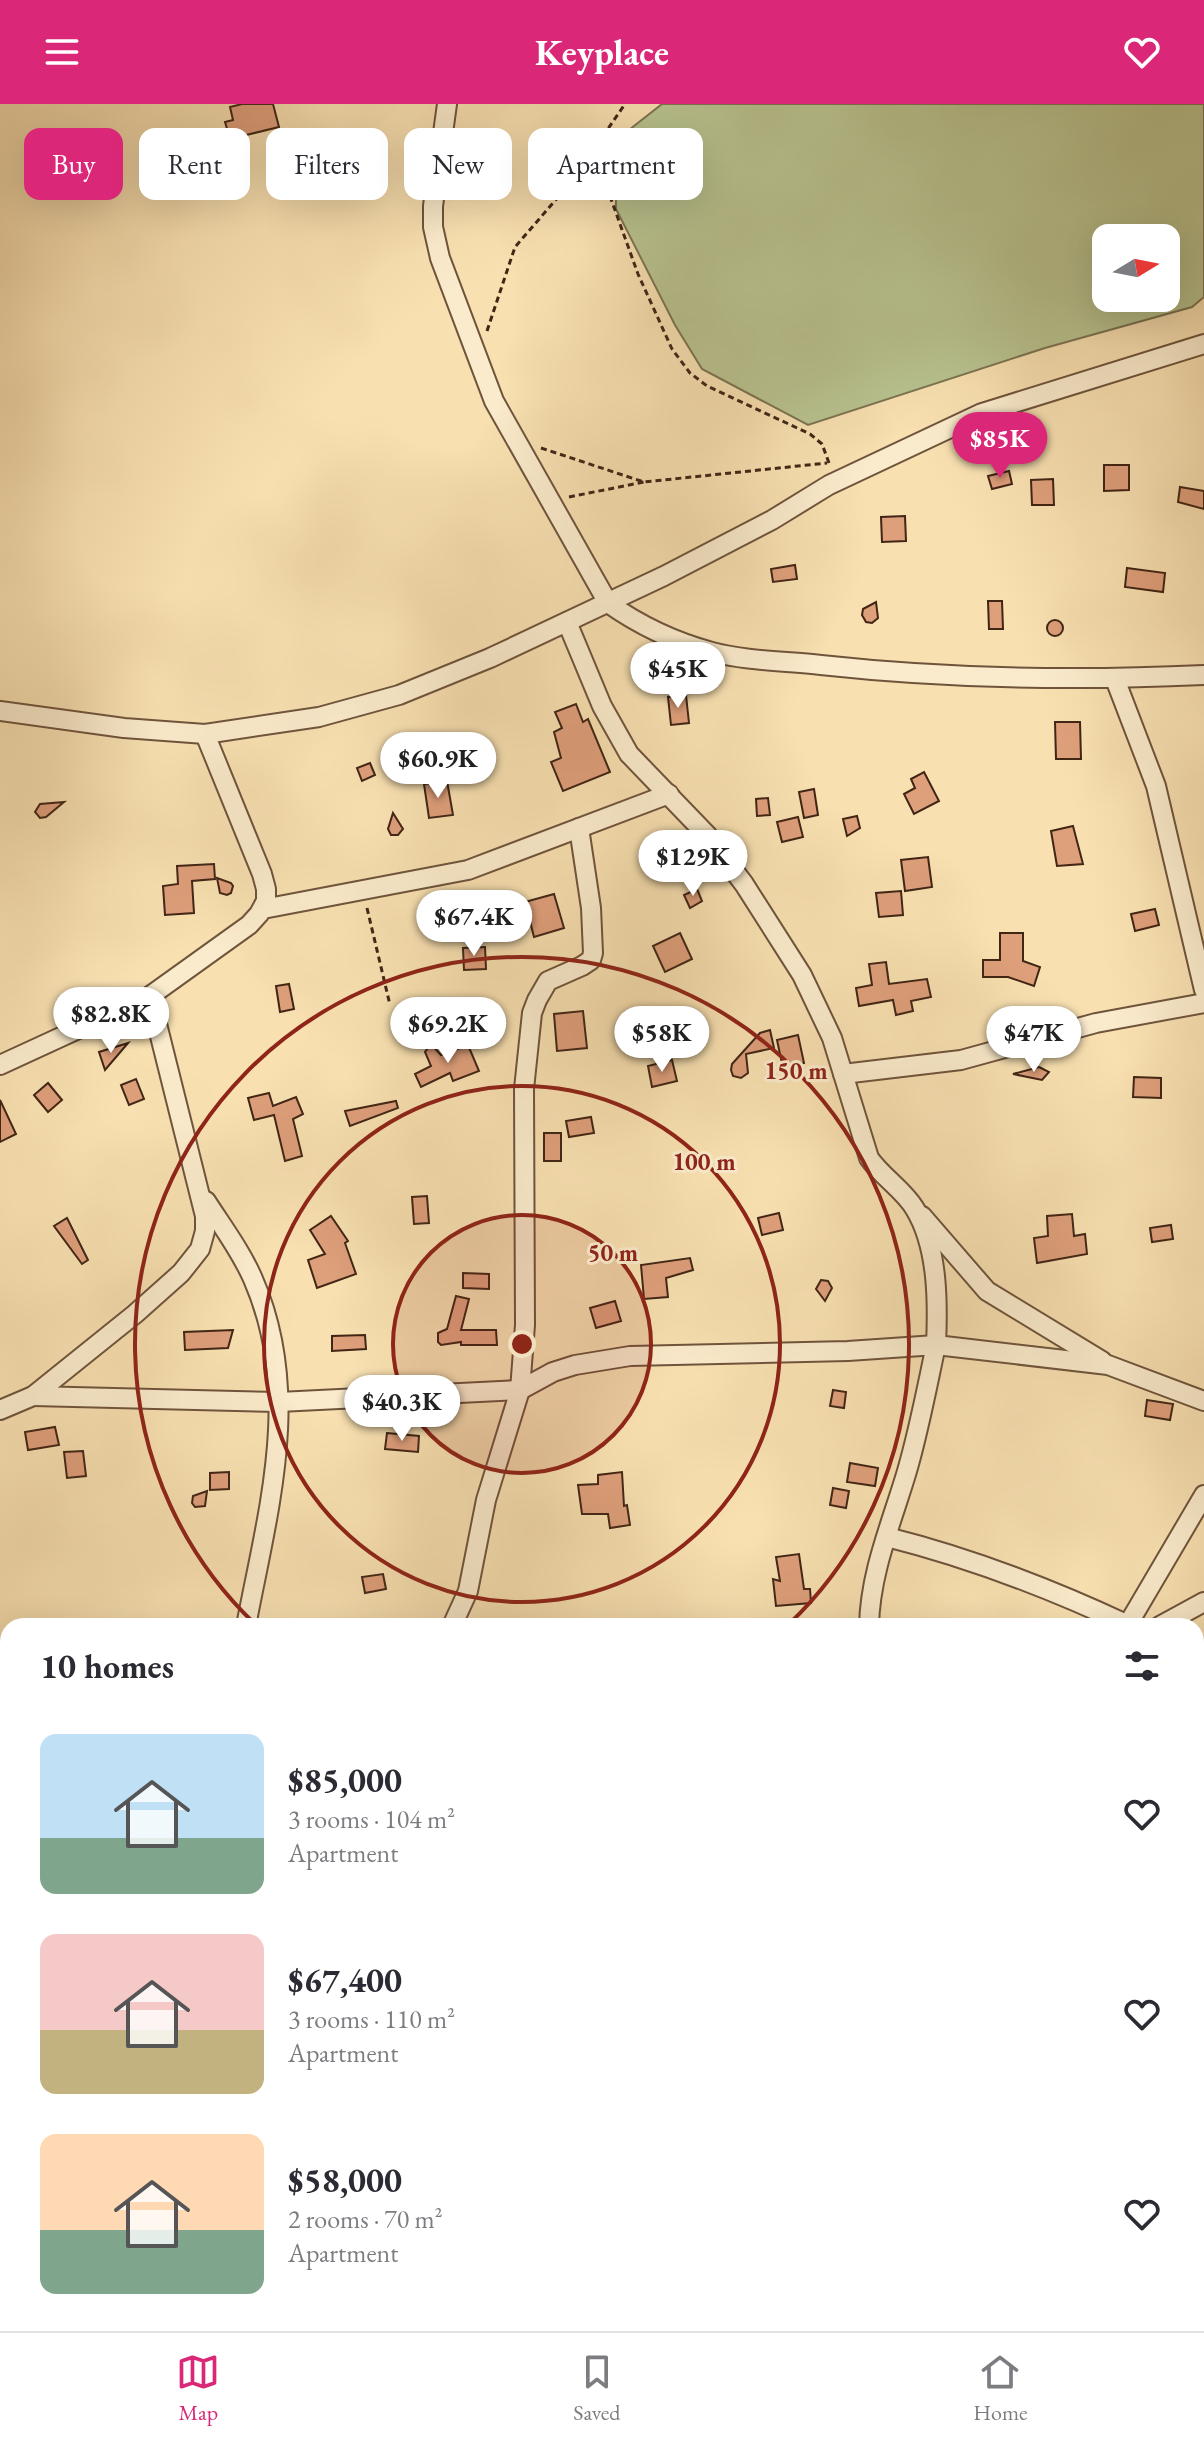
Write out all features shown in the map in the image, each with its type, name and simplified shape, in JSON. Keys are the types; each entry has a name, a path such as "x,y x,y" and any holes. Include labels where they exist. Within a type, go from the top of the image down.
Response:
{"street":[{"path":"447,104 433,206 433,227 440,258 494,401 608,603 630,619 713,653 908,674 1115,679 1204,675"},
{"path":"0,711 124,728 205,734 308,719 399,695 435,682 608,603 772,520 829,485 982,413 1204,344"},
{"path":"567,622 614,732 640,767 707,835 744,884 817,1001 869,1158 878,1171 915,1208 987,1291 1108,1365 1204,1401"},
{"path":"1115,679 1156,786 1204,990"},
{"path":"0,1065 150,996 249,925 263,909 266,889 262,874 205,734"},
{"path":"263,909 468,870 669,794"},
{"path":"456,1618 468,1591 486,1500 520,1390 525,1325 524,1089 529,1031 537,1000 548,981 582,966 591,960 593,953 591,908 579,828"},
{"path":"0,1410 33,1396 135,1314 181,1273 200,1249 205,1231 198,1189 150,996"},
{"path":"843,1074 961,1060 1084,1026 1204,1003"},
{"path":"198,1189 241,1254 263,1304 273,1341 279,1402 279,1444 247,1618"},
{"path":"870,1618 871,1595 908,1468 936,1345 935,1286 924,1227 915,1208"},
{"path":"33,1396 279,1402 520,1390 553,1372 575,1365 630,1356 848,1351 936,1345 1108,1365"},
{"path":"1131,1618 1204,1495"},
{"path":"887,1537 969,1559 1112,1618"},
{"path":"1175,1618 1204,1602"}],"path":[{"path":"608,128 625,104"},
{"path":"487,333 515,247 556,200"},
{"path":"611,200 638,274 672,349 690,373 707,386 810,434 822,444 829,463 829,485"},
{"path":"517,441 644,482"},
{"path":"550,500 644,482 829,463"},
{"path":"388,885 365,899 390,1005"}],"green space":[{"path":"662,104 1204,104 1204,297 1192,307 1180,310 1180,224 1092,224 1092,312 1174,312 1045,348 808,425 702,369 675,325 616,209 616,200 703,200 703,128 632,128"}],"building":[{"path":"273,104 279,127 250,134 250,128 227,128 225,122 233,120 230,107"},
{"path":"1104,465 1129,465 1129,490 1104,491"},
{"path":"1009,471 1012,484 992,489 988,476"},
{"path":"1053,479 1054,505 1032,505 1031,480"},
{"path":"1180,487 1204,491 1204,509 1178,502"},
{"path":"905,516 906,541 882,542 881,517"},
{"path":"795,565 797,579 773,582 771,569"},
{"path":"1127,568 1165,573 1163,592 1125,587"},
{"path":"988,601 1002,601 1003,629 989,629"},
{"path":"876,602 878,618 872,623 866,622 863,609"},
{"path":"1055,620 1063,628 1055,636 1047,628"},
{"path":"686,695 689,723 671,725 668,697"},
{"path":"576,704 583,722 588,719 610,772 563,791 551,762 561,758 554,732 562,728 555,712"},
{"path":"1055,722 1080,722 1081,759 1056,759"},
{"path":"370,763 375,775 362,781 357,768"},
{"path":"924,772 939,801 914,814 904,794 915,788 911,779"},
{"path":"447,781 453,815 429,818 424,784"},
{"path":"814,789 818,815 804,818 799,792"},
{"path":"768,798 770,815 757,816 756,799"},
{"path":"64,802 46,817 40,818 35,812 40,804"},
{"path":"393,813 403,829 398,835 391,835 388,829"},
{"path":"857,816 860,828 847,836 843,819"},
{"path":"798,817 803,837 782,842 777,822"},
{"path":"1073,826 1083,864 1057,866 1051,831"},
{"path":"928,857 932,887 905,891 901,860"},
{"path":"214,864 215,879 192,881 194,913 165,915 163,886 178,884 177,866"},
{"path":"217,878 231,883 231,893 220,893"},
{"path":"697,889 702,901 690,908 684,895"},
{"path":"901,891 903,915 879,917 876,893"},
{"path":"554,894 564,928 534,937 525,902"},
{"path":"1155,909 1159,925 1135,931 1131,914"},
{"path":"680,933 692,959 665,972 653,946"},
{"path":"1000,933 1023,933 1023,961 1040,967 1034,986 1008,977 983,977 983,960 1000,960"},
{"path":"485,947 486,969 464,970 463,948"},
{"path":"886,962 889,984 927,979 931,997 911,1001 913,1011 896,1015 893,1000 859,1006 856,988 872,985 869,964"},
{"path":"289,984 294,1009 280,1012 276,986"},
{"path":"583,1011 587,1048 557,1051 554,1014"},
{"path":"770,1030 774,1048 746,1054 748,1073 741,1078 733,1076 732,1064 760,1033"},
{"path":"798,1035 804,1063 783,1068 777,1040"},
{"path":"128,1043 105,1070 99,1052"},
{"path":"431,1044 441,1055 468,1045 479,1071 453,1081 450,1073 421,1087 415,1074 431,1066 425,1052"},
{"path":"672,1060 677,1081 652,1087 648,1066"},
{"path":"1039,1067 1049,1072 1042,1080 1013,1074"},
{"path":"1134,1077 1161,1078 1161,1098 1133,1097"},
{"path":"136,1079 144,1099 129,1105 121,1085"},
{"path":"48,1083 62,1100 48,1112 34,1095"},
{"path":"269,1093 273,1106 296,1097 303,1114 293,1119 302,1156 285,1161 274,1115 254,1120 248,1098"},
{"path":"0,1100 16,1134 0,1142"},
{"path":"396,1101 398,1108 350,1126 345,1111"},
{"path":"591,1117 594,1133 569,1137 566,1121"},
{"path":"544,1133 561,1133 561,1161 544,1161"},
{"path":"427,1196 429,1223 414,1224 412,1197"},
{"path":"779,1213 783,1230 762,1235 758,1218"},
{"path":"1072,1214 1074,1236 1085,1234 1087,1254 1037,1263 1034,1238 1048,1236 1047,1216"},
{"path":"331,1216 348,1241 345,1243 356,1274 317,1288 308,1260 325,1254 310,1230"},
{"path":"67,1218 88,1260 82,1264 54,1226"},
{"path":"1171,1225 1173,1239 1152,1242 1150,1228"},
{"path":"690,1258 693,1270 666,1278 668,1297 644,1299 641,1265"},
{"path":"463,1273 489,1274 489,1289 463,1288"},
{"path":"821,1280 828,1281 832,1288 825,1301 816,1289"},
{"path":"456,1296 469,1299 461,1330 496,1330 497,1345 461,1345 461,1342 441,1345 438,1342 438,1333 447,1329"},
{"path":"615,1301 621,1321 596,1328 590,1308"},
{"path":"233,1330 228,1348 185,1350 184,1332"},
{"path":"365,1335 366,1349 332,1351 332,1336"},
{"path":"833,1390 846,1392 844,1408 830,1406"},
{"path":"1147,1400 1173,1404 1170,1420 1145,1416"},
{"path":"55,1427 59,1445 28,1450 25,1432"},
{"path":"387,1433 419,1436 418,1452 385,1449"},
{"path":"83,1451 86,1476 67,1478 64,1452"},
{"path":"850,1463 878,1468 875,1486 847,1482"},
{"path":"229,1472 229,1489 210,1490 210,1473"},
{"path":"622,1472 624,1506 627,1505 630,1525 610,1528 608,1514 582,1514 578,1485 598,1484 598,1475"},
{"path":"833,1488 849,1491 846,1508 830,1505"},
{"path":"207,1491 205,1506 195,1507 193,1496"},
{"path":"799,1554 804,1589 810,1589 811,1603 776,1606 773,1579 780,1581 776,1557"},
{"path":"383,1574 386,1589 365,1593 362,1577"}]}
